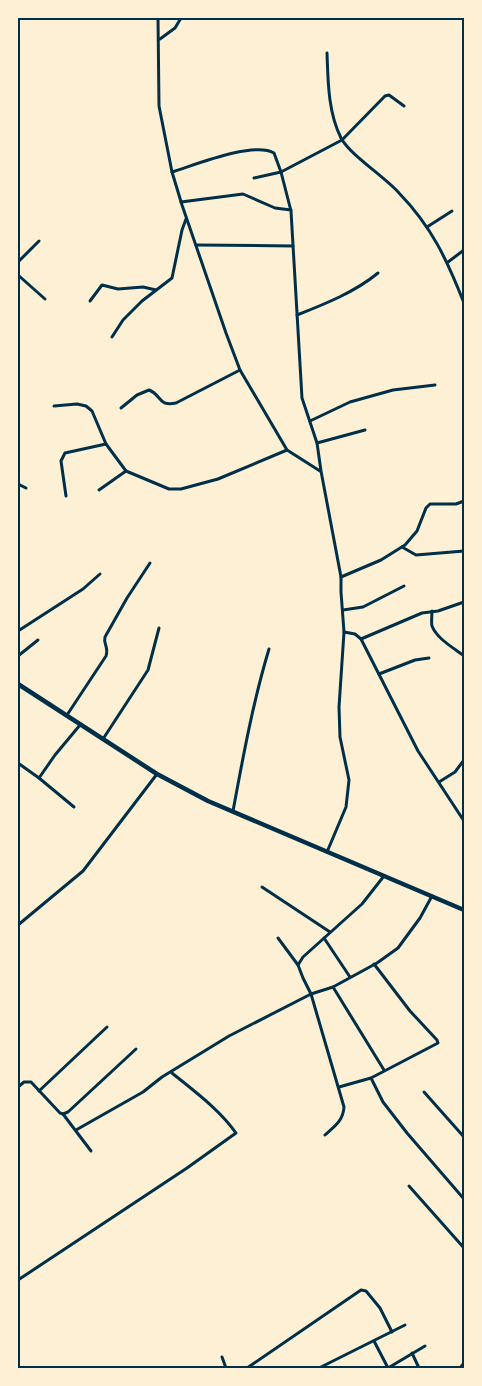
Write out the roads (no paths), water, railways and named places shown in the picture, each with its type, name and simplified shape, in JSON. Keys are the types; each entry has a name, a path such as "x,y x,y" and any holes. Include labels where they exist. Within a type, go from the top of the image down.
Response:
{"main road":[{"path":"18,684 157,774 208,801 464,910"}],"street":[{"path":"158,18 159,106 172,172 186,218 240,370 287,450 321,472"},
{"path":"159,39 175,28 181,18"},
{"path":"327,53 329,91 335,120 342,140 398,191 427,227 448,262 464,304"},
{"path":"254,178 281,172 342,140 385,96 389,95 404,106"},
{"path":"172,172 248,150 274,153 291,210 302,398 317,443 341,576 343,610 344,632 339,707 340,737 349,780 346,807 327,852"},
{"path":"181,202 243,194 275,208 291,210"},
{"path":"427,227 452,211"},
{"path":"112,337 123,320 142,300 172,278 186,218"},
{"path":"18,261 39,241"},
{"path":"196,246 293,246"},
{"path":"448,262 464,250"},
{"path":"297,315 325,304 369,280 378,272"},
{"path":"18,274 45,300"},
{"path":"90,301 102,285 118,289 143,287 156,290"},
{"path":"121,408 137,395 148,390 153,392 162,402 168,404 176,403 240,370"},
{"path":"310,421 350,402 393,390 435,385"},
{"path":"54,406 76,404 86,406 92,411 106,444 126,471 174,490 218,479 287,450"},
{"path":"317,443 364,430"},
{"path":"66,496 60,460 65,453 106,444"},
{"path":"99,490 126,471"},
{"path":"18,484 26,488"},
{"path":"341,576 381,560 402,547 417,531 426,508 430,504 456,504 464,501"},
{"path":"402,547 416,555 464,551"},
{"path":"66,716 106,656 108,649 104,640 105,637 150,563"},
{"path":"18,631 82,589 100,574"},
{"path":"343,610 363,607 404,586"},
{"path":"361,639 422,613 438,611 464,602"},
{"path":"432,611 431,625 435,632 464,656"},
{"path":"103,739 148,670 159,628"},
{"path":"344,632 355,634 361,639 418,751 464,820"},
{"path":"18,656 38,640"},
{"path":"233,811 245,748 269,649"},
{"path":"379,674 415,660 429,658"},
{"path":"39,778 80,725"},
{"path":"439,782 455,772 464,760"},
{"path":"18,763 74,807"},
{"path":"18,925 83,871 157,774"},
{"path":"298,966 303,957 362,904 384,876"},
{"path":"262,887 330,932"},
{"path":"76,1130 142,1092 229,1036 311,994 333,987 374,964 398,948 420,918 432,896"},
{"path":"278,938 298,966 311,994 344,1107 343,1116 336,1126 325,1135"},
{"path":"324,938 350,977"},
{"path":"339,1087 371,1078 434,1046 438,1042 410,1011 374,964"},
{"path":"333,987 384,1070"},
{"path":"39,1091 107,1027"},
{"path":"63,1114 68,1112 98,1086 136,1049"},
{"path":"18,1280 236,1133 229,1123 209,1104 171,1072"},
{"path":"371,1078 383,1102 464,1199"},
{"path":"18,1087 31,1082 63,1114 91,1151"},
{"path":"424,1092 464,1137"},
{"path":"409,1186 464,1248"},
{"path":"247,1368 361,1290 366,1291 380,1308 392,1332"},
{"path":"319,1368 405,1325"},
{"path":"374,1341 387,1368 425,1346"},
{"path":"412,1353 419,1368"},
{"path":"222,1357 226,1368"},
{"path":"460,1368 464,1363"}]}
